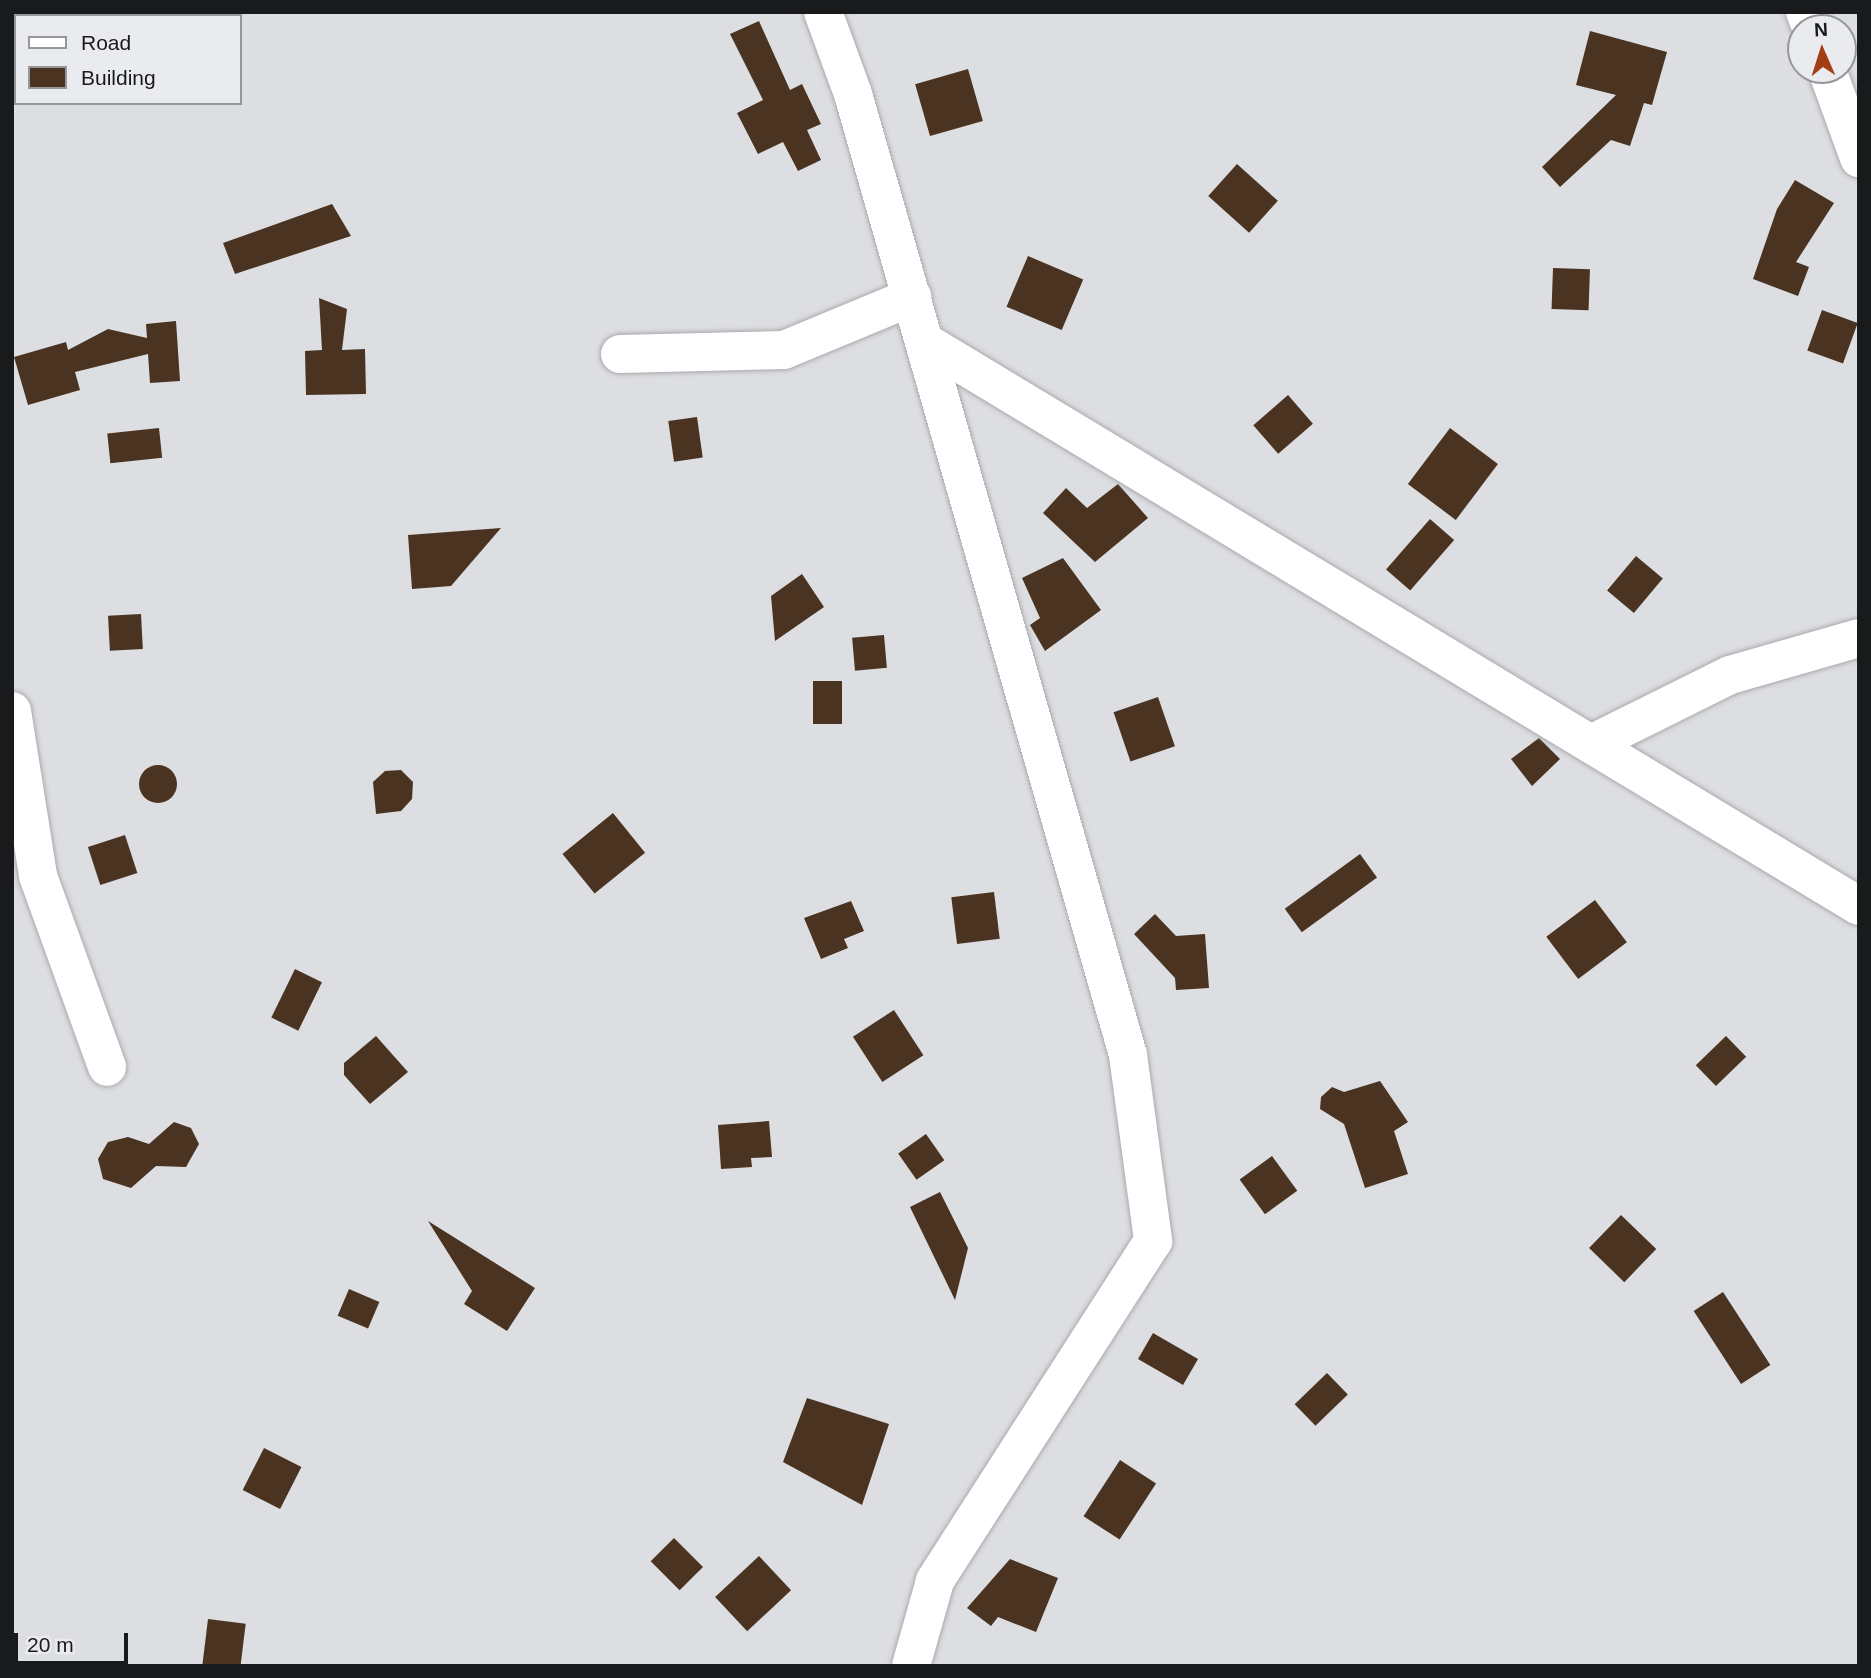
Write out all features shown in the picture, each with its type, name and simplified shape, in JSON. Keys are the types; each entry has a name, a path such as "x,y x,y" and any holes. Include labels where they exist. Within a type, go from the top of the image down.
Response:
{"street":[{"path":"823,12 912,297 1128,1055 1153,1241 935,1581 911,1666"},
{"path":"1831,84 1859,158"},
{"path":"620,354 784,350 912,297"},
{"path":"925,342 1859,906"},
{"path":"1591,744 1730,675 1859,638"},
{"path":"12,710 38,876 107,1067"}],"building":[{"path":"759,21 790,90 802,84 821,124 807,130 821,160 798,171 783,142 758,154 737,113 763,100 730,34"},
{"path":"1590,31 1667,52 1652,105 1644,103 1630,146 1611,140 1560,187 1542,167 1616,95 1576,85"},
{"path":"968,69 983,121 930,136 915,84"},
{"path":"1237,164 1278,201 1249,233 1208,196"},
{"path":"1795,180 1834,203 1796,262 1809,267 1798,296 1753,279 1777,209"},
{"path":"332,204 351,236 235,274 223,243"},
{"path":"1028,256 1083,279 1062,330 1007,307"},
{"path":"1553,268 1590,269 1589,310 1552,309"},
{"path":"319,298 347,309 342,350 365,349 366,394 306,395 305,351 322,350"},
{"path":"1822,310 1858,323 1843,363 1807,350"},
{"path":"176,321 180,381 150,383 148,354 75,372 80,390 28,405 14,357 66,342 68,350 108,329 147,338 146,324"},
{"path":"1288,395 1313,424 1278,454 1253,425"},
{"path":"697,417 703,458 674,462 668,421"},
{"path":"159,428 162,458 110,463 107,433"},
{"path":"1450,428 1498,464 1456,520 1408,484"},
{"path":"1118,484 1148,518 1095,562 1043,513 1066,488 1087,508"},
{"path":"1430,519 1454,540 1410,591 1386,570"},
{"path":"501,528 451,586 412,589 408,535"},
{"path":"1636,556 1663,578 1634,613 1607,590"},
{"path":"1063,558 1101,610 1045,651 1030,625 1040,618 1022,578"},
{"path":"802,574 824,607 775,641 771,596"},
{"path":"141,614 143,649 110,651 108,616"},
{"path":"884,635 887,668 855,671 852,638"},
{"path":"813,681 842,681 842,724 813,724"},
{"path":"1158,697 1175,746 1130,761 1114,712"},
{"path":"1539,738 1560,759 1532,786 1511,759"},
{"path":"158,765 171,771 177,784 171,797 158,803 145,797 139,784 145,771"},
{"path":"401,770 413,782 412,799 401,811 376,814 373,782 385,771"},
{"path":"613,813 645,853 595,894 562,854"},
{"path":"125,835 137,873 100,885 88,847"},
{"path":"1360,854 1377,877 1302,932 1285,909"},
{"path":"994,892 1000,939 957,944 951,897"},
{"path":"1595,900 1627,942 1578,979 1546,937"},
{"path":"851,901 864,931 844,939 848,948 821,959 804,918"},
{"path":"1155,914 1176,936 1205,934 1209,988 1176,990 1175,978 1134,934"},
{"path":"295,969 322,982 298,1031 271,1018"},
{"path":"894,1010 923,1055 882,1082 853,1037"},
{"path":"376,1036 408,1072 370,1104 344,1075 344,1063"},
{"path":"1726,1036 1746,1057 1716,1086 1696,1065"},
{"path":"1380,1081 1408,1122 1394,1131 1408,1174 1365,1188 1344,1124 1320,1109 1321,1097 1332,1087 1344,1092"},
{"path":"769,1121 772,1157 751,1158 752,1167 721,1169 718,1125"},
{"path":"174,1122 191,1128 199,1144 186,1167 156,1166 131,1188 103,1179 98,1159 108,1142 128,1137 149,1144"},
{"path":"926,1134 944,1160 917,1180 898,1154"},
{"path":"1272,1156 1297,1191 1265,1214 1240,1180"},
{"path":"940,1192 968,1248 955,1300 910,1207"},
{"path":"1621,1215 1656,1249 1624,1282 1589,1248"},
{"path":"428,1221 535,1288 507,1331 464,1304 472,1291"},
{"path":"349,1289 379,1302 368,1329 338,1316"},
{"path":"1723,1292 1770,1365 1741,1384 1694,1311"},
{"path":"1153,1333 1198,1359 1183,1385 1138,1359"},
{"path":"1327,1373 1348,1395 1315,1426 1295,1404"},
{"path":"807,1398 889,1424 862,1505 783,1462"},
{"path":"264,1448 301,1467 280,1509 243,1490"},
{"path":"1120,1460 1156,1483 1120,1540 1084,1516"},
{"path":"674,1538 703,1567 680,1590 651,1561"},
{"path":"759,1556 791,1590 747,1631 715,1597"},
{"path":"1010,1559 1058,1578 1036,1632 998,1617 991,1626 967,1608"},
{"path":"208,1619 246,1624 241,1666 202,1666"}]}
